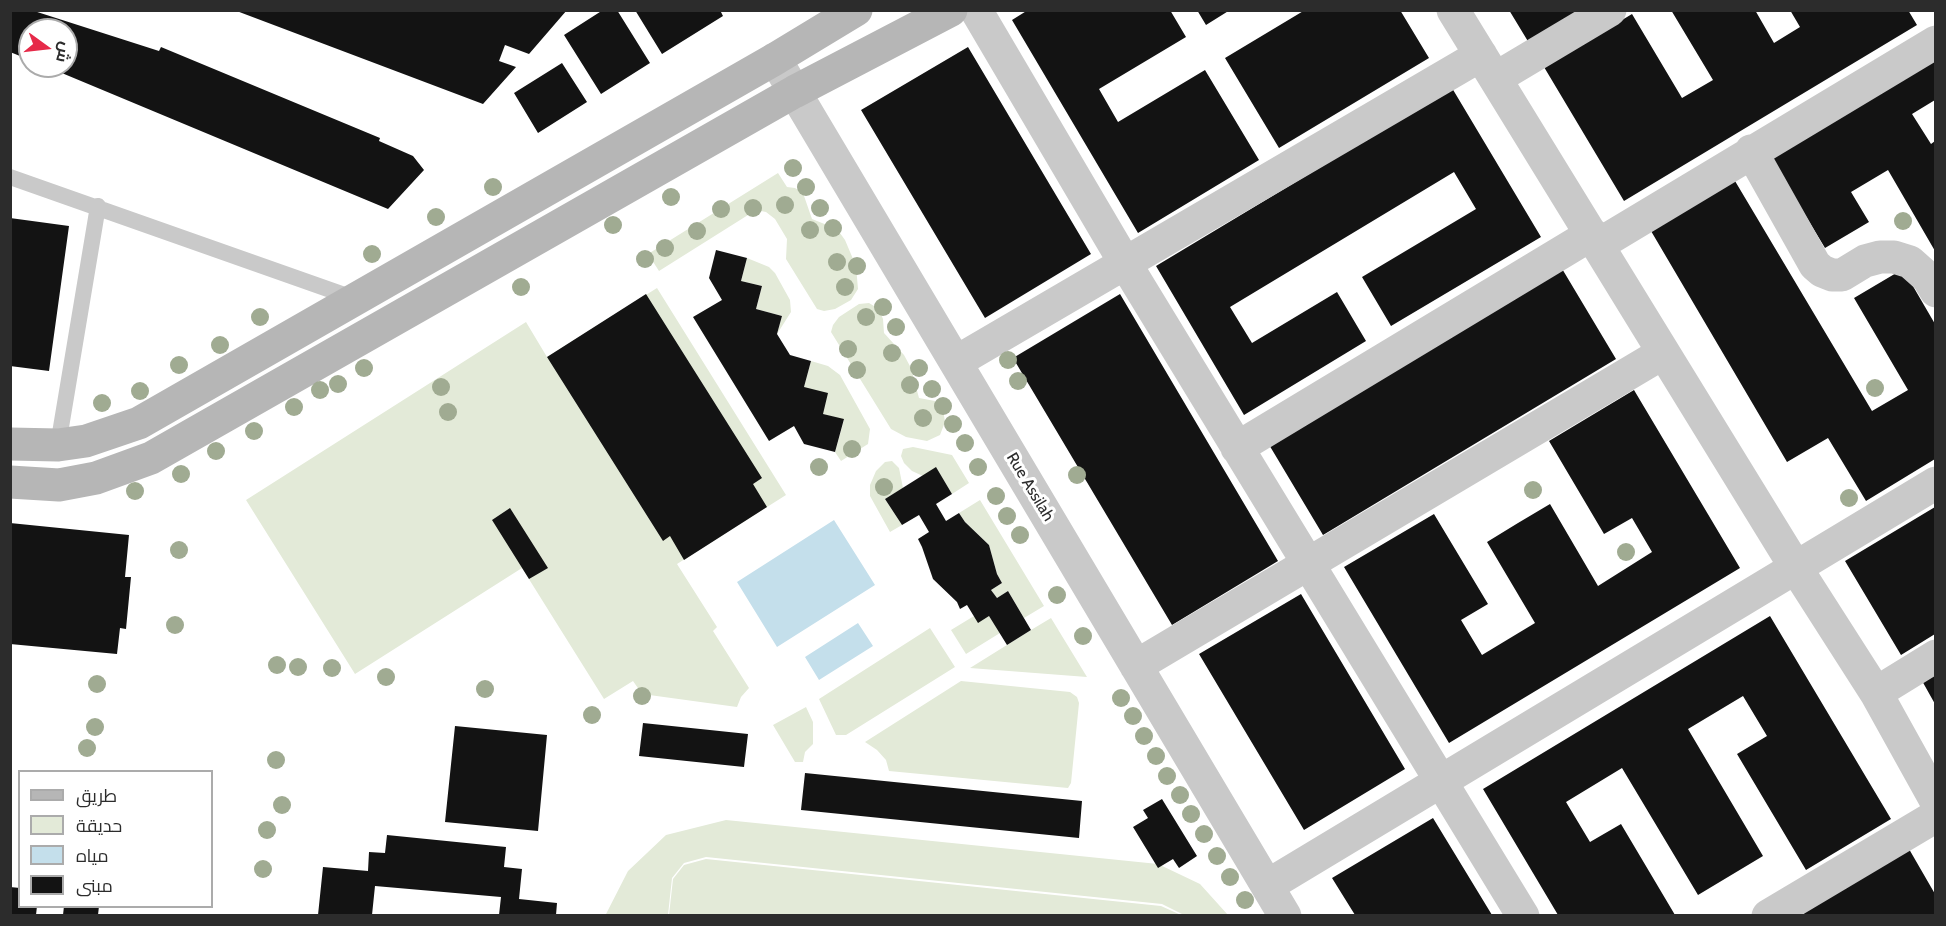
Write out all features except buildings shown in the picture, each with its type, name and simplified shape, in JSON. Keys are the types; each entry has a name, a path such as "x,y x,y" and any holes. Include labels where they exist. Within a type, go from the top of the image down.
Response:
{"main road":[{"path":"10,444 58,445 86,441 139,423 775,59 856,10"},
{"path":"10,482 59,485 96,478 151,458 794,92 951,10"}],"street":[{"path":"976,10 1125,263 1523,915"},
{"path":"1453,10 1663,353 1876,693 1935,801"},
{"path":"956,362 1125,263 1488,67 1610,10"},
{"path":"1237,448 1935,42"},
{"name":"Rue Assilah","path":"775,59 1285,915"},
{"path":"1751,151 1815,265 1822,271 1832,275 1842,275 1865,261 1880,257 1894,257 1910,262 1928,278 1935,291"},
{"path":"1136,666 1663,353"},
{"path":"1267,886 1935,483"},
{"path":"1876,693 1935,656"},
{"path":"1768,915 1935,816"}],"lane":[{"path":"10,177 357,299"},
{"path":"58,445 98,207"}],"green space":[{"path":"778,173 787,187 795,188 803,193 812,219 837,229 845,240 856,266 858,289 851,300 835,309 824,311 817,309 786,259 787,239 775,219 766,212 756,210 659,271 648,254"},
{"path":"747,258 769,267 775,273 790,300 791,312 777,334 782,316 756,309 762,286 741,281"},
{"path":"657,288 786,495 677,564 717,627 713,631 749,688 741,697 737,707 642,694 633,681 604,699 522,568 355,674 246,500 526,322 547,357"},
{"path":"869,303 879,309 883,319 884,333 904,355 911,368 919,398 935,401 943,409 945,422 940,435 927,441 906,437 891,429 831,332 839,317 859,304"},
{"path":"811,361 828,366 840,375 870,429 868,444 841,461 835,452 844,420 823,414 804,387"},
{"path":"913,447 952,455 969,483 952,494 936,468 923,476 912,471 901,456 903,449"},
{"path":"892,461 899,468 903,488 885,499 902,525 890,532 870,496 870,485 876,471 885,462"},
{"path":"980,500 1044,606 1024,618 1008,591 997,598 991,590 1002,583 997,574 989,545 959,513"},
{"path":"974,616 989,616 1000,633 966,654 951,630"},
{"path":"1051,618 1087,677 970,668 1031,630"},
{"path":"930,628 955,667 846,735 836,735 819,699"},
{"path":"961,681 1070,692 1077,697 1079,703 1071,783 1068,788 889,771 886,760 865,742"},
{"path":"806,707 813,722 813,744 805,752 803,762 795,762 773,725"},
{"path":"726,820 1158,864 1200,884 1228,915 1184,915 1162,904 706,857 684,863 672,878 668,915 605,916 628,871 666,835"},
{"path":"706,859 1161,906 1181,915 669,915 673,879 684,865"}],"water":[{"path":"834,520 875,585 777,647 737,582"},
{"path":"858,623 873,646 819,680 805,657"}]}
